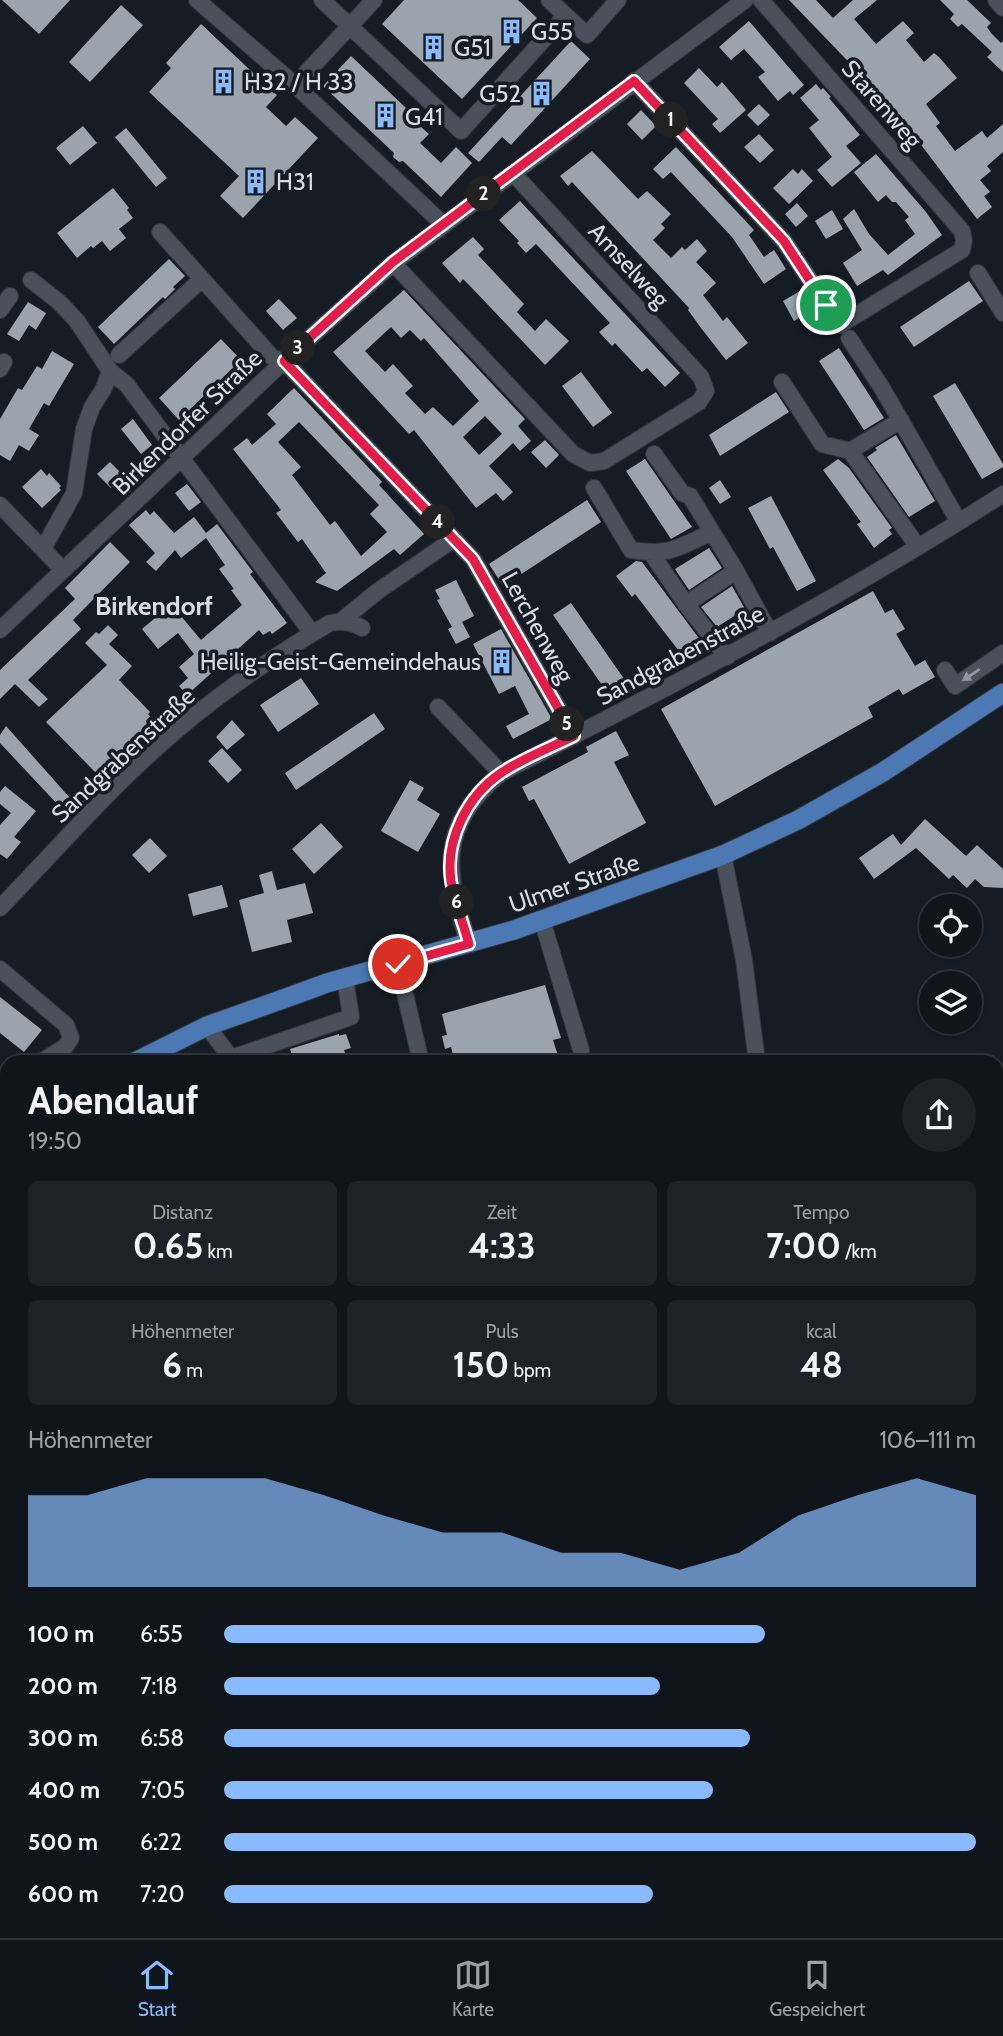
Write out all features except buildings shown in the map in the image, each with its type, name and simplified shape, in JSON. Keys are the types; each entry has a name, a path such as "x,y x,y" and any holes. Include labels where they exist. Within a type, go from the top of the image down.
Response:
{"main road":[{"name":"Ulmer Straße","path":"149,1055 207,1026 345,978 469,944 542,920 723,855 798,820 883,772 1003,693"}],"street":[{"path":"322,0 461,131 565,16"},
{"path":"295,85 374,0"},
{"path":"549,0 587,35 618,0"},
{"name":"Birkendorfer Straße","path":"0,630 284,361 393,262 745,0"},
{"name":"Starenweg","path":"761,0 962,232 962,250 844,332"},
{"path":"996,0 1003,8"},
{"path":"199,1 295,85 443,224"},
{"path":"634,81 784,241 901,420 959,522"},
{"name":"Amselweg","path":"393,262 573,454 590,463 604,461 699,402 706,391 701,377 513,173"},
{"name":"Lerchenweg","path":"160,232 272,357 284,361 473,559 574,736"},
{"path":"978,273 1003,313"},
{"path":"119,355 202,279"},
{"path":"32,280 78,321 110,371 128,385 312,633"},
{"path":"0,310 10,296"},
{"path":"43,549 74,493 84,429 110,371"},
{"path":"782,382 822,444 850,451 918,547"},
{"path":"850,451 901,420"},
{"path":"654,454 682,493 690,496 770,633"},
{"path":"594,488 631,550 668,553 712,531"},
{"name":"Sandgrabenstraße","path":"469,944 451,880 452,844 471,802 501,773 727,657 884,569 1003,494"},
{"path":"0,505 63,570"},
{"name":"Sandgrabenstraße","path":"0,908 112,790 177,730 234,685 330,622 341,621 454,539"},
{"path":"651,553 727,657"},
{"path":"686,604 736,571"},
{"path":"341,621 357,624 362,628"},
{"path":"945,670 955,685 1003,653"},
{"path":"438,707 501,773"},
{"path":"723,855 744,960 756,1055"},
{"path":"542,920 582,1050"},
{"path":"398,964 419,1055"},
{"path":"0,969 66,1026 71,1038 65,1047 52,1055"},
{"path":"240,1055 351,1017 345,978"},
{"path":"207,1026 229,1055"}],"place":[{"name":"G55","path":"511,31"},
{"name":"G51","path":"434,47"},
{"name":"H32 / H 33","path":"224,81"},
{"name":"G52","path":"541,93"},
{"name":"G41","path":"385,116"},
{"name":"H31","path":"256,181"},
{"name":"Heilig-Geist-Gemeindehaus","path":"501,661"}],"district":[{"name":"Birkendorf","path":"154,606"}],"route":[{"path":"398,964 469,944 451,880 452,844 459,824 471,802 501,773 574,736 473,559 284,361 393,262 634,81 784,241 826,305"}]}
